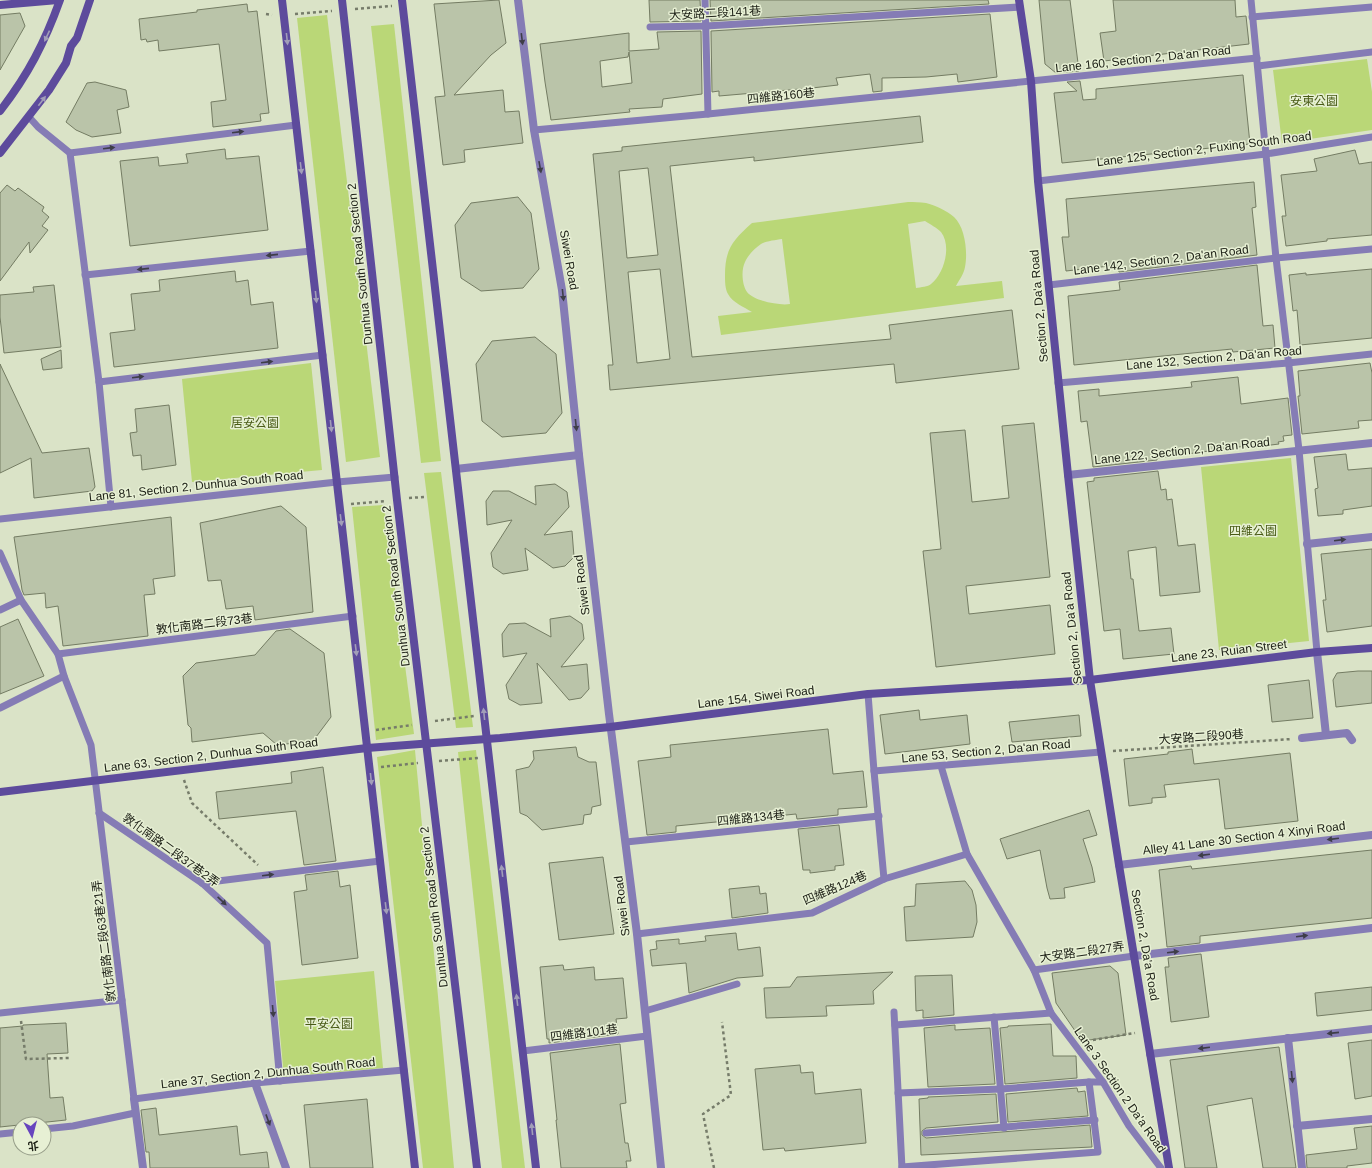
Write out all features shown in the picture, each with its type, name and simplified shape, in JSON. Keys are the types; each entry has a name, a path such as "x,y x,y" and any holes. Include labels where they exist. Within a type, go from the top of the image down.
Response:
{"main road":[{"path":"0,5 59,0 50,28 36,59 14,93 0,111"},
{"path":"0,153 50,90 66,63 72,46 77,38 90,0"},
{"path":"282,0 415,1168"},
{"name":"Dunhua South Road Section 2","path":"342,0 426,743 477,1168"},
{"path":"402,0 536,1168"},
{"name":"Section 2, Da'a Road","path":"1020,4 1031,81 1038,181 1090,680 1100,752 1169,1168"},
{"name":"Lane 23, Ruian Street","path":"1090,680 1317,652 1372,648"},
{"name":"Lane 154, Siwei Road","path":"426,743 500,738 610,727 868,694 1090,680"},
{"name":"Lane 63, Section 2, Dunhua South Road","path":"0,792 368,748 426,743"}],"street":[{"name":"Siwei Road","path":"518,0 534,130 562,290 610,727 637,934 661,1168"},
{"name":"Lane 122, Section 2, Da'an Road","path":"1068,475 1372,443"},
{"path":"456,470 579,455"},
{"path":"1307,544 1372,537"},
{"path":"1317,652 1326,735"},
{"path":"1302,738 1347,733 1352,740"},
{"name":"Alley 41 Lane 30 Section 4 Xinyi Road","path":"1119,865 1372,835"},
{"path":"1134,956 1372,928"},
{"path":"1150,1054 1372,1029"},
{"path":"1288,1038 1302,1168"},
{"path":"255,1083 286,1168"},
{"path":"134,1099 143,1168"},
{"path":"1297,1126 1372,1119"}],"lane":[{"path":"705,0 708,114"},
{"path":"1251,0 1276,258 1299,450 1317,652"},
{"name":"大安路二段141巷","path":"650,27 706,26 1020,4"},
{"path":"1252,17 1372,7"},
{"name":"Lane 160, Section 2, Da'an Road","path":"1031,81 1372,52"},
{"name":"四維路160巷","path":"534,130 1031,81"},
{"path":"29,117 38,127 70,153 99,382 111,507"},
{"path":"70,153 296,125"},
{"name":"Lane 125, Section 2, Fuxing South Road","path":"1038,181 1266,154 1372,137"},
{"name":"Lane 142, Section 2, Da'an Road","path":"1049,284 1276,258 1372,249"},
{"path":"85,275 311,251"},
{"name":"Lane 132, Section 2, Da'an Road","path":"1058,382 1288,364 1372,354"},
{"path":"99,382 323,355"},
{"name":"Lane 81, Section 2, Dunhua South Road","path":"0,519 337,482 396,478"},
{"name":"敦化南路二段63巷21弄","path":"0,554 21,600 58,654 64,676 91,745 134,1099"},
{"path":"0,610 21,600"},
{"name":"敦化南路二段73巷","path":"58,654 352,616"},
{"path":"0,708 64,676"},
{"path":"868,694 884,879"},
{"name":"Lane 53, Section 2, Da'an Road","path":"874,772 1100,752"},
{"name":"Lane 3 Section 2 Da'a Road","path":"941,766 967,854 1034,970 1051,1013 1103,1082 1130,1126 1161,1168"},
{"name":"敦化南路二段37巷2弄","path":"100,813 202,883 267,943 280,1081"},
{"name":"四維路134巷","path":"626,842 879,816"},
{"name":"四維路124巷","path":"637,934 812,913 884,879 967,854"},
{"path":"202,883 380,861"},
{"name":"大安路二段27弄","path":"1034,970 1134,956"},
{"path":"645,1011 737,984"},
{"path":"0,1013 122,1000"},
{"path":"894,1012 902,1168 1098,1152 1089,1082"},
{"path":"895,1025 1051,1013"},
{"path":"994,1017 1004,1128"},
{"name":"四維路101巷","path":"523,1051 647,1036"},
{"name":"Lane 37, Section 2, Dunhua South Road","path":"134,1099 255,1083 404,1070"},
{"path":"898,1093 1001,1089 1103,1082"},
{"path":"52,1128 73,1126 135,1113"},
{"path":"926,1133 1095,1120"},
{"path":"0,1134 12,1133"}],"path":[{"path":"339,505 424,497"},
{"name":"大安路二段90巷","path":"1100,752 1302,738"},
{"path":"180,770 192,803 268,875"},
{"path":"20,1010 26,1059 69,1058"},
{"path":"714,1168 703,1114 731,1095 722,1022"},
{"path":"1074,1043 1147,1031"}],"green space":[{"path":"327,15 380,457 346,462 297,18"},
{"path":"394,24 441,461 421,463 371,26"},
{"name":"安東公園","path":"1367,59 1372,92 1372,130 1282,143 1273,70"},
{"path":"908,202 922,202 930,204 944,210 954,217 958,221 963,233 966,247 966,261 964,272 956,286 1002,281 1004,298 721,335 718,316 752,312 736,302 728,294 725,285 725,266 731,246 752,223","holes":["925,221 941,232 946,245 945,260 940,274 931,284 916,288 908,224","782,239 790,304 767,302 755,298 745,289 743,277 745,262 754,250 763,243"]},
{"name":"居安公園","path":"311,363 322,470 192,482 182,379"},
{"name":"四維公園","path":"1291,458 1309,641 1219,650 1201,467"},
{"path":"441,472 473,727 456,728 424,473"},
{"path":"384,505 414,734 376,740 352,507"},
{"path":"415,750 454,1168 423,1168 377,757"},
{"path":"476,750 525,1168 502,1168 458,752"},
{"name":"平安公園","path":"374,971 383,1068 284,1077 275,981"}],"building":[{"path":"499,0 506,43 491,55 454,95 503,90 505,112 519,111 523,143 464,150 465,162 443,165 435,97 445,96 434,4"},
{"path":"649,0 700,0 701,21 650,22"},
{"path":"710,0 988,0 989,4 711,21"},
{"path":"1039,0 1070,0 1079,71 1056,73 1045,64"},
{"path":"1113,0 1235,0 1236,17 1246,16 1249,44 1104,61 1100,33 1116,31"},
{"path":"247,4 248,12 257,11 269,113 260,114 261,121 213,127 211,102 226,100 219,44 159,51 158,40 147,42 146,39 141,40 139,19"},
{"path":"20,13 25,26 0,70 0,15"},
{"path":"990,14 997,77 958,82 957,74 926,77 882,78 882,91 873,92 870,74 836,78 838,85 812,88 719,96 719,91 712,92 711,31"},
{"path":"701,31 702,94 663,99 662,107 629,109 630,112 551,120 540,44 629,33 629,51 659,49 657,32","holes":["629,52 632,83 602,87 600,61 628,57"]},
{"path":"1243,75 1250,144 1062,163 1054,93 1077,91 1067,82 1080,81 1083,100 1096,99 1096,89"},
{"path":"95,82 126,90 129,107 117,110 121,133 92,137 76,130 66,122 87,83"},
{"path":"920,116 923,142 754,161 754,157 670,166 692,357 891,339 889,325 1012,310 1019,369 896,383 894,364 610,390 608,365 613,365 593,154 622,151 622,147","holes":["648,168 658,255 627,258 619,171","660,269 670,359 637,363 628,272"]},
{"path":"225,149 226,159 259,156 268,230 130,246 120,161 158,157 159,166 188,163 186,154"},
{"path":"1355,150 1359,164 1372,162 1372,235 1327,239 1327,241 1286,246 1282,216 1286,216 1281,175 1317,171 1314,159"},
{"path":"1254,182 1256,207 1252,208 1257,255 1119,272 1118,265 1066,271 1062,237 1069,237 1066,199"},
{"path":"7,185 15,191 18,188 44,207 42,211 49,217 42,226 48,230 30,253 29,242 0,281 0,193"},
{"path":"518,197 531,213 539,269 523,288 481,291 461,278 455,225 471,203"},
{"path":"1257,265 1263,326 1273,325 1275,348 1233,352 1232,349 1074,365 1068,296 1120,290 1119,282"},
{"path":"1372,269 1372,338 1300,345 1297,310 1293,311 1289,275 1306,273 1306,275"},
{"path":"235,271 236,282 248,280 251,305 273,302 278,348 114,367 110,333 135,330 131,294 160,291 159,280"},
{"path":"54,285 61,347 4,353 0,317 0,295 34,292 33,287"},
{"path":"535,337 556,354 562,413 546,433 502,437 482,421 476,364 492,341"},
{"path":"61,350 62,368 43,370 41,359"},
{"path":"1370,363 1372,373 1372,420 1358,421 1359,428 1302,434 1298,396 1300,396 1298,371"},
{"path":"0,364 42,453 89,448 95,487 92,491 34,498 31,458 0,473"},
{"path":"1238,377 1241,404 1288,398 1292,435 1283,436 1284,441 1278,442 1279,444 1247,448 1246,446 1157,458 1157,460 1093,467 1087,421 1081,422 1078,391 1099,389 1099,396 1192,387 1191,382"},
{"path":"169,405 176,465 142,470 141,455 133,456 130,433 137,432 135,409"},
{"path":"1034,423 1050,577 966,586 969,614 1050,605 1055,654 936,667 923,551 941,549 930,433 965,430 972,502 1009,498 1002,426"},
{"path":"1346,454 1348,470 1372,468 1372,506 1343,510 1343,514 1318,516 1315,489 1318,488 1314,457"},
{"path":"1158,471 1161,490 1166,489 1167,500 1172,499 1178,546 1195,544 1200,592 1160,596 1156,547 1128,551 1139,631 1171,628 1174,654 1123,659 1120,629 1104,631 1087,482 1094,481 1094,478"},
{"path":"555,484 567,492 569,507 544,535 572,531 574,557 565,566 553,568 525,548 528,570 503,574 493,567 491,553 512,520 487,525 486,501 493,491 509,491 536,505 535,486"},
{"path":"281,506 306,527 313,612 255,620 253,606 226,609 221,580 208,581 200,523"},
{"path":"171,517 175,576 153,579 155,594 144,595 148,636 63,646 58,606 46,608 45,593 24,595 14,537"},
{"path":"1372,549 1372,626 1327,632 1323,600 1326,600 1321,554"},
{"path":"570,616 582,624 584,639 561,667 587,664 589,689 581,698 569,700 537,663 542,703 520,705 509,699 506,685 527,653 503,657 502,634 509,624 525,623 551,637 550,619"},
{"path":"18,619 44,676 0,694 0,627"},
{"path":"290,629 324,653 331,717 313,741 277,745 263,733 192,742 191,728 188,725 183,676 196,663 255,655 276,631"},
{"path":"1372,671 1372,703 1336,707 1333,680 1337,673"},
{"path":"1309,680 1313,718 1272,722 1268,685"},
{"path":"919,710 920,720 967,715 970,744 885,754 880,715"},
{"path":"1079,715 1081,736 1012,742 1009,722"},
{"path":"828,729 833,774 863,771 867,807 838,809 838,815 797,819 796,814 676,826 676,832 647,835 638,761 671,757 670,745"},
{"path":"576,747 578,757 589,762 596,762 601,805 592,807 591,814 584,815 583,824 542,830 527,816 520,813 516,770 529,767 534,759 533,751"},
{"path":"1192,749 1194,764 1290,753 1298,821 1225,829 1219,779 1164,785 1166,797 1152,798 1152,803 1129,806 1124,759 1168,754 1168,752"},
{"path":"323,767 336,861 304,865 296,811 219,819 216,792 292,783 291,772"},
{"path":"1089,810 1097,835 1083,839 1095,882 1064,888 1065,898 1050,899 1040,850 1007,859 1000,839"},
{"path":"839,825 844,865 835,866 835,870 810,873 810,870 803,870 798,829"},
{"path":"1372,850 1372,918 1200,936 1200,943 1167,947 1159,870 1191,866 1192,869"},
{"path":"603,857 614,934 559,940 549,863"},
{"path":"338,871 340,887 350,885 358,958 302,965 294,892 307,890 305,875"},
{"path":"965,881 972,890 976,905 977,922 973,937 906,941 904,907 915,906 916,884"},
{"path":"759,886 760,894 766,893 768,913 732,918 729,889"},
{"path":"736,933 738,950 760,947 763,976 737,978 689,993 686,963 652,966 650,950 657,949 656,941 679,939 679,944 706,941 705,936"},
{"path":"1201,954 1209,1017 1171,1022 1165,967 1169,967 1168,958"},
{"path":"563,965 564,970 594,967 595,980 623,978 627,1018 616,1019 618,1034 549,1043 549,1039 547,1039 540,967"},
{"path":"1110,966 1118,973 1126,1035 1082,1041 1056,1003 1052,973"},
{"path":"893,972 873,991 874,1004 826,1006 827,1016 766,1018 764,988 790,987 797,977"},
{"path":"952,975 954,1015 923,1018 923,1010 916,1011 915,976"},
{"path":"1372,987 1372,1010 1317,1016 1315,993"},
{"path":"66,1023 68,1053 47,1054 50,1098 63,1097 66,1120 52,1121 52,1116 12,1116 12,1126 0,1127 0,1028 23,1025"},
{"path":"1051,1024 1053,1056 1076,1056 1077,1078 1005,1084 1000,1028 1008,1026"},
{"path":"955,1025 955,1030 990,1028 995,1084 928,1087 924,1028"},
{"path":"1372,1040 1372,1096 1355,1099 1348,1043"},
{"path":"620,1044 626,1103 620,1104 625,1143 628,1143 631,1161 626,1161 627,1168 561,1168 550,1053"},
{"path":"1279,1047 1296,1168 1263,1168 1252,1098 1207,1106 1217,1168 1185,1168 1170,1060"},
{"path":"800,1065 801,1073 813,1072 815,1094 861,1089 866,1143 785,1151 784,1148 763,1150 755,1069"},
{"path":"1077,1088 1078,1092 1085,1091 1088,1116 1008,1122 1006,1094"},
{"path":"996,1094 998,1122 926,1128 922,1131 922,1135 926,1138 1090,1125 1092,1147 921,1155 919,1099 928,1097"},
{"path":"367,1099 373,1168 310,1168 304,1105"},
{"path":"156,1108 159,1135 237,1126 240,1155 267,1152 269,1168 150,1168 149,1152 146,1152 141,1110"},
{"path":"1372,1126 1372,1163 1347,1166 1347,1168 1307,1168 1306,1155 1357,1149 1354,1128"}]}
